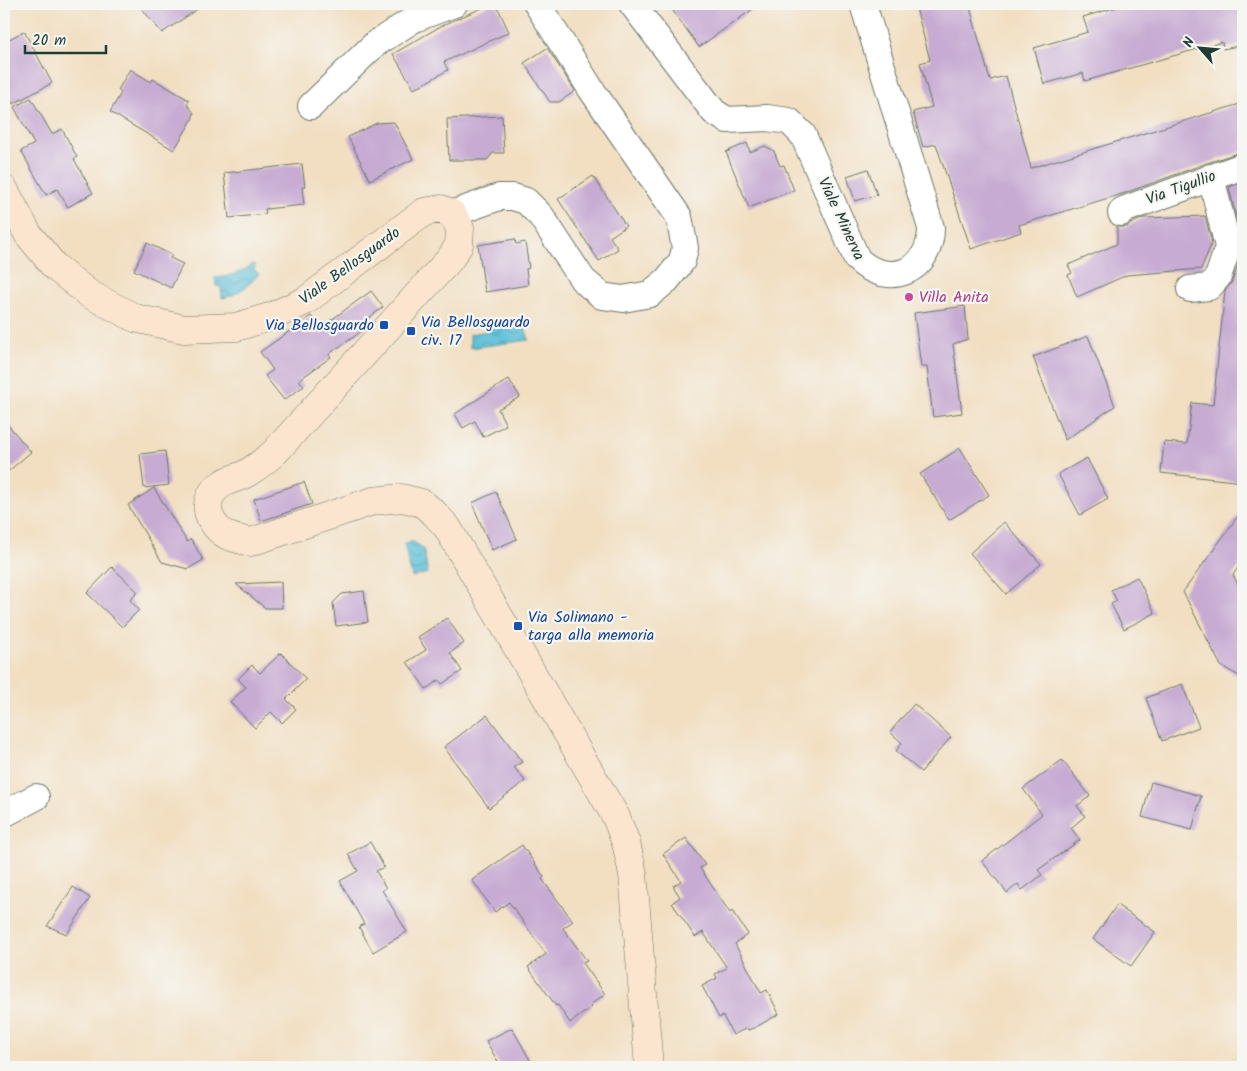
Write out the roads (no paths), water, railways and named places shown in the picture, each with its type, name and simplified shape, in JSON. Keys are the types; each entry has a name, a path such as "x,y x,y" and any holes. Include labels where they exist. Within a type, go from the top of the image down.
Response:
{"street":[{"path":"310,106 375,44 414,19 454,4"},
{"path":"537,4 591,89 679,217 685,248 682,261 667,280 650,294 623,299 602,296 583,280 541,216 526,201 513,196 499,197 452,214 460,228 458,245 450,259 275,452 264,462 245,474 221,484 213,492 207,505 208,514 218,530 231,538 251,542 373,501 402,498 422,503 447,527 616,817 626,843 632,874 649,1067"},
{"name":"Viale Minerva","path":"632,4 714,112 727,120 766,118 789,121 803,135 857,260 876,273 899,274 910,270 920,262 927,252 931,241 932,228 863,4"},
{"name":"Via Tigullio","path":"1121,213 1123,210 1243,166"},
{"path":"1190,289 1209,287 1218,278 1228,247 1211,177"},
{"name":"Viale Bellosguardo","path":"4,190 28,234 54,266 89,294 135,318 184,329 236,327 273,316 305,301 424,212 441,208 452,214"},
{"path":"4,814 36,797"}],"water":[{"path":"253,264 256,266 254,269 259,274 233,295 222,298 221,287 216,286 215,278 235,274"},
{"path":"505,323 512,327 524,324 529,340 470,348 470,334 487,331 489,327"},
{"path":"412,541 423,548 428,573 412,577 404,544"}],"place":[{"name":"Villa Anita","path":"909,297"},
{"name":"Via Bellosguardo","path":"384,325"},
{"name":"Via Bellosguardo civ. 17","path":"411,331"},
{"name":"Via Solimano - targa alla memoria","path":"518,626"}]}
